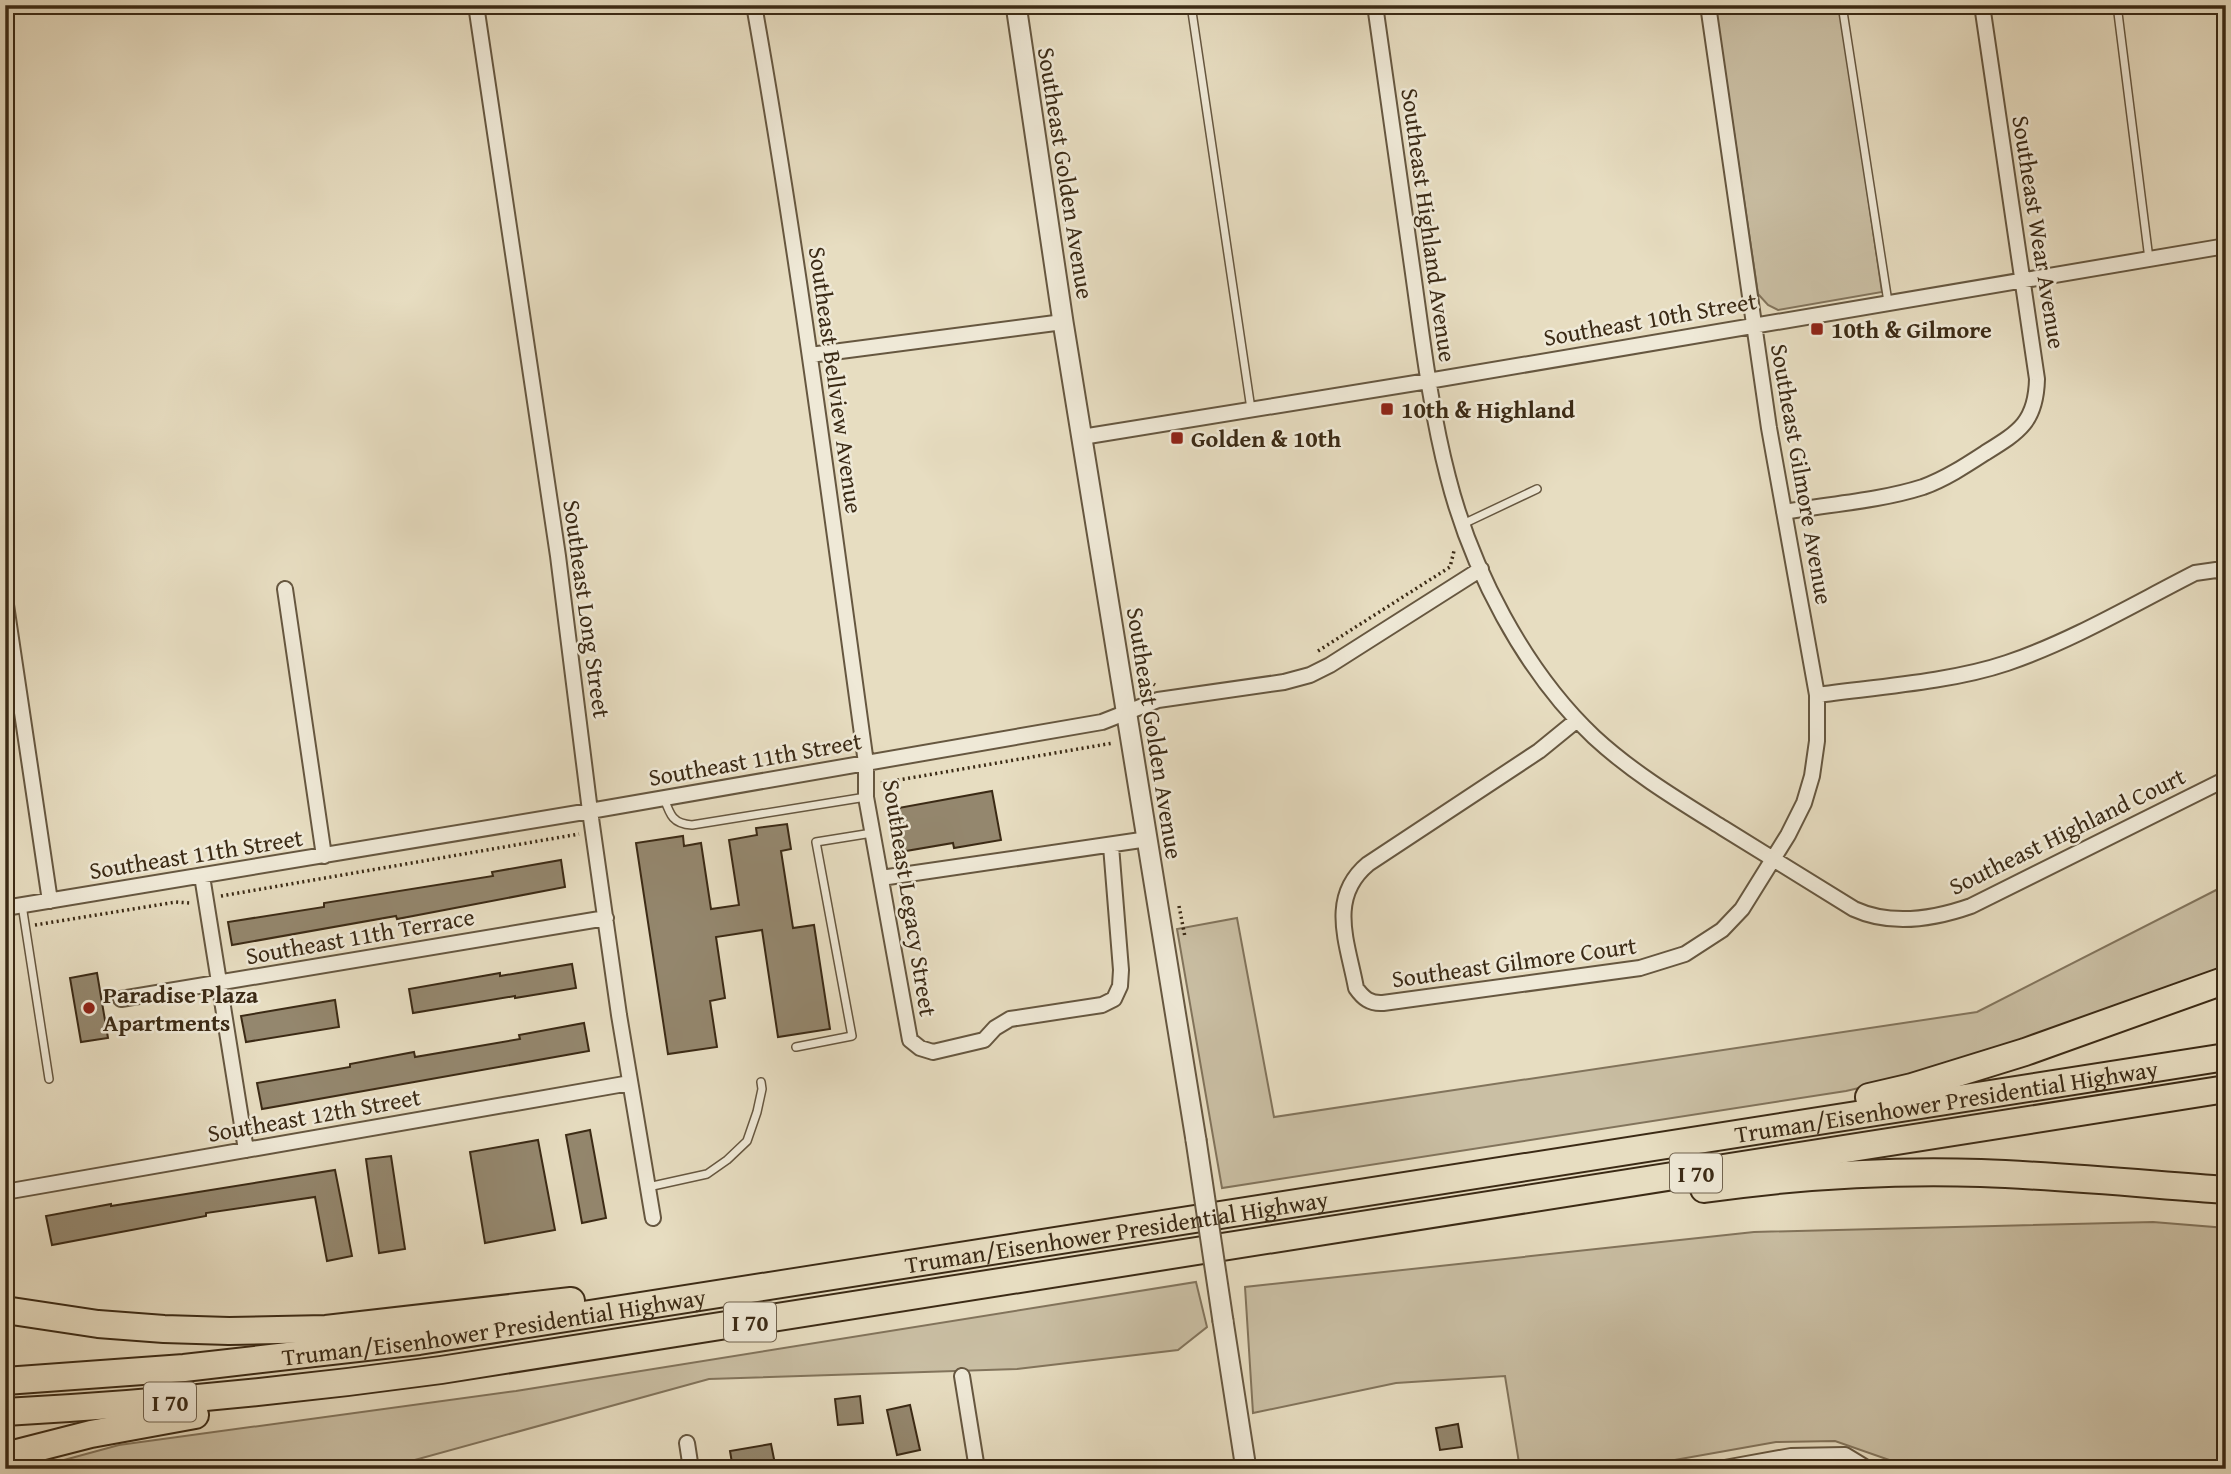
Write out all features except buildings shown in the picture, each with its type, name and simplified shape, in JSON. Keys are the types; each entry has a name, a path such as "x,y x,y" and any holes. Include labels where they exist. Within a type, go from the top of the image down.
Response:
{"highway":[{"path":"1684,1143 1806,1109 1872,1097 1949,1076 2025,1052 2226,979"},
{"name":"Truman/Eisenhower Presidential Highway","path":"5,1381 184,1368 419,1341 2226,1057"},
{"name":"Truman/Eisenhower Presidential Highway","path":"5,1412 115,1406 333,1385 468,1366 2226,1090"},
{"path":"1486,1206 1639,1198 1793,1179 1885,1173 1981,1173 2226,1190"},
{"path":"5,1310 98,1324 164,1329 288,1330 399,1322 615,1296 741,1291"},
{"path":"5,1456 91,1434 209,1413 333,1385"}],"street":[{"name":"Southeast Long Street","path":"475,5 558,555 590,811 653,1218"},
{"name":"Southeast Bellview Avenue","path":"754,5 777,133 810,355 866,763"},
{"name":"Southeast Golden Avenue","path":"1016,5 1063,322 1128,713 1142,738 1148,839 1246,1469"},
{"name":"Southeast Highland Avenue","path":"1375,5 1428,381 1448,478 1481,569 1518,640 1577,720 1628,766 1659,789 1773,859"},
{"name":"Southeast Gilmore Avenue","path":"1708,5 1753,324 1817,695 1817,741 1812,776 1804,803 1773,859"},
{"name":"Southeast Wear Avenue","path":"1784,512 1925,486 1994,448 2016,433 2029,417 2038,379 1982,5"},
{"name":"Southeast 10th Street","path":"1082,437 2226,246"},
{"path":"810,355 1063,322"},
{"name":"Southeast 11th Street","path":"5,908 590,811 1102,722 1158,700 1284,682 1310,675 1330,665 1481,569"},
{"path":"1817,695 1958,675 2005,664 2040,650 2195,573 2216,570 2226,574"},
{"path":"285,589 324,856"},
{"path":"5,598 50,901"},
{"name":"Southeast Gilmore Court","path":"1577,720 1539,751 1368,864 1355,877 1345,897 1343,917 1356,988 1368,1001 1383,1003 1640,968 1669,961 1701,946 1722,930 1742,909 1773,859"},
{"name":"Southeast Legacy Street","path":"866,763 866,797 910,1040 920,1048 933,1052 984,1040 995,1028 1010,1019 1102,1005 1114,999 1120,986 1121,970 1111,846"},
{"name":"Southeast Highland Court","path":"1773,859 1863,912 1880,917 1930,917 1970,906 2226,779"},
{"path":"881,878 1148,839"},
{"path":"202,876 246,1150"},
{"name":"Southeast 11th Terrace","path":"121,999 606,918"},
{"name":"Southeast 12th Street","path":"5,1192 630,1083"},
{"path":"962,1376 977,1469"},
{"path":"687,1443 691,1469"},
{"path":"1719,1469 1791,1456 1845,1455 1868,1469"}],"lane":[{"path":"1191,5 1251,409"},
{"path":"1842,5 1888,302"},
{"path":"2117,5 2149,259"},
{"path":"1463,524 1537,489"},
{"path":"664,798 671,818 682,824 692,825 866,797"},
{"path":"796,1046 852,1036 816,842 873,833"},
{"path":"22,905 49,1079"},
{"path":"648,1187 707,1174 727,1160 747,1141 757,1112 761,1082"}],"path":[{"path":"1308,658 1450,567 1454,551"},
{"path":"881,783 1142,738 1160,713 1155,686 1142,677 1133,625"},
{"path":"1142,738 1153,750"},
{"path":"26,927 176,902 195,903 251,890 594,831"},
{"path":"1177,897 1185,937"}],"shaded area":[{"path":"1715,5 1840,5 1882,292 1778,310 1768,305 1758,294"},
{"path":"2226,885 2226,966 1937,1070 1846,1091 1222,1188 1177,929 1237,918 1274,1117 1977,1012"},
{"path":"2153,1222 2226,1228 2226,1469 1915,1469 1835,1441 1776,1442 1624,1469 1520,1469 1505,1376 1396,1383 1253,1413 1245,1287 1754,1232"},
{"path":"1196,1282 1207,1327 1178,1350 1017,1369 709,1379 393,1466 365,1469 31,1469 119,1445 516,1391"}],"place":[{"name":"10th & Gilmore","path":"1817,329"},
{"name":"10th & Highland","path":"1387,409"},
{"name":"Golden & 10th","path":"1177,438"},
{"name":"Paradise Plaza Apartments","path":"89,1008"}]}
